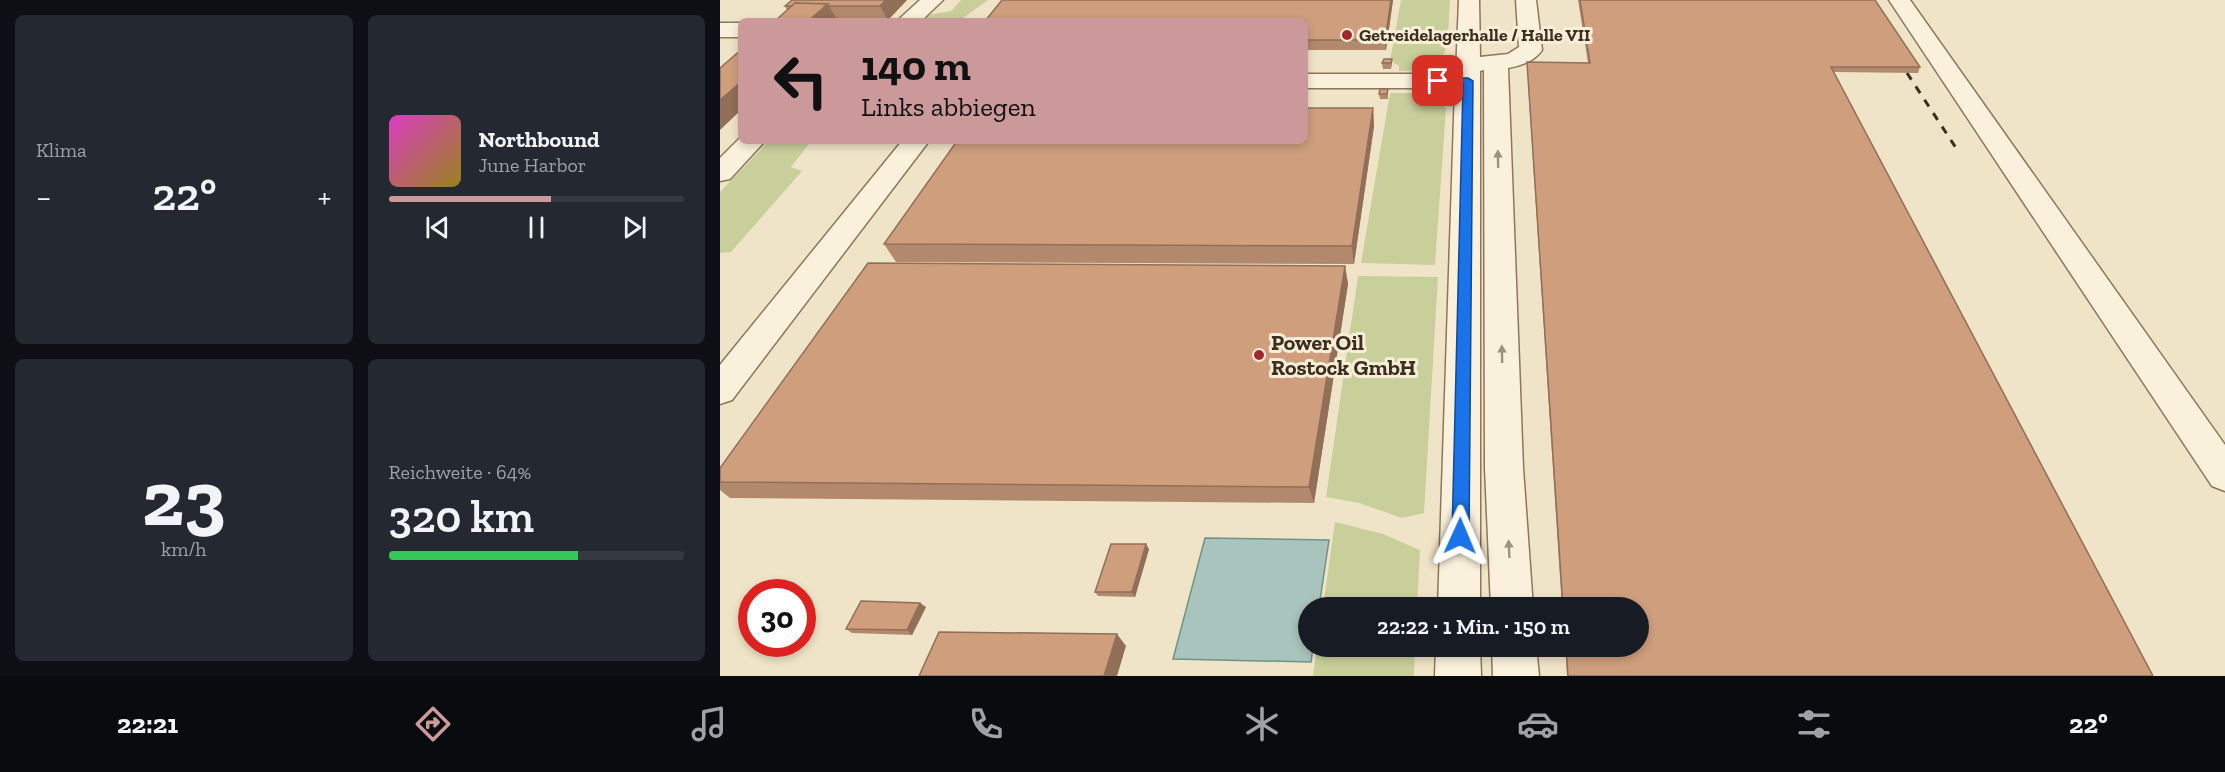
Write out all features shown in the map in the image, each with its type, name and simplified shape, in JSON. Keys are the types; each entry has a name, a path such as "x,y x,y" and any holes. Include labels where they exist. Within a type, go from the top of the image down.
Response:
{"street":[{"path":"912,18 933,0"},
{"path":"1469,0 1500,271 1504,468 1511,597"},
{"path":"1308,81 1477,69 1514,60 1531,50 1526,0"},
{"path":"1899,0 2225,474"},
{"path":"720,30 738,30"},
{"path":"1459,597 1465,273 1477,69"},
{"path":"720,173 749,144"},
{"path":"720,390 914,144"},
{"path":"1465,273 1500,271"},
{"path":"1458,657 1458,676"},
{"path":"1515,657 1516,676"}],"green space":[{"path":"961,0 988,0 963,18 925,18 932,14 951,11"},
{"path":"1401,0 1450,0 1447,43 1444,53 1439,61 1430,66 1417,70 1399,71 1399,66 1390,61"},
{"path":"1390,93 1413,93 1427,96 1434,98 1446,108 1435,265 1361,263"},
{"path":"766,144 809,144 791,167 802,171 731,252 720,253 720,192"},
{"path":"1358,276 1438,277 1424,513 1402,518 1359,503 1326,497"},
{"path":"1335,522 1383,534 1420,550 1418,597 1324,597"},
{"path":"1316,657 1415,657 1414,676 1313,676"}],"water":[{"path":"1205,538 1329,540 1320,597 1298,597 1298,657 1312,657 1311,662 1173,659"}],"building":[{"path":"792,0 886,0 880,6 825,6 828,4 795,3 792,6 785,6"},
{"name":"Getreidelagerhalle / Halle VII","path":"1002,0 1391,0 1385,40 1308,40 1308,18 987,18"},
{"path":"1580,0 1875,0 1920,67 1831,67 2153,676 1568,676 1567,657 1649,657 1649,597 1562,597 1527,62 1590,63"},
{"path":"795,3 828,4 812,18 778,18"},
{"path":"738,53 738,85 720,100 720,68"},
{"path":"1384,59 1392,59 1391,63 1382,63"},
{"path":"1380,89 1388,89 1387,94 1379,94"},
{"path":"1308,108 1373,108 1352,246 884,244 955,144 1308,144"},
{"path":"868,263 1345,266 1309,487 720,482 720,468"},
{"path":"1111,544 1146,544 1132,592 1095,592"},
{"path":"861,601 920,603 907,630 846,629"},
{"path":"939,632 1117,634 1104,676 919,676"}],"railway":[{"path":"1907,73 1958,151"}],"place":[{"name":"Getreidelagerhalle / Halle VII","path":"1347,35"},
{"name":"Power Oil Rostock GmbH","path":"1259,355"}],"route":[{"path":"1438,81 1468,81 1460,536"}]}
